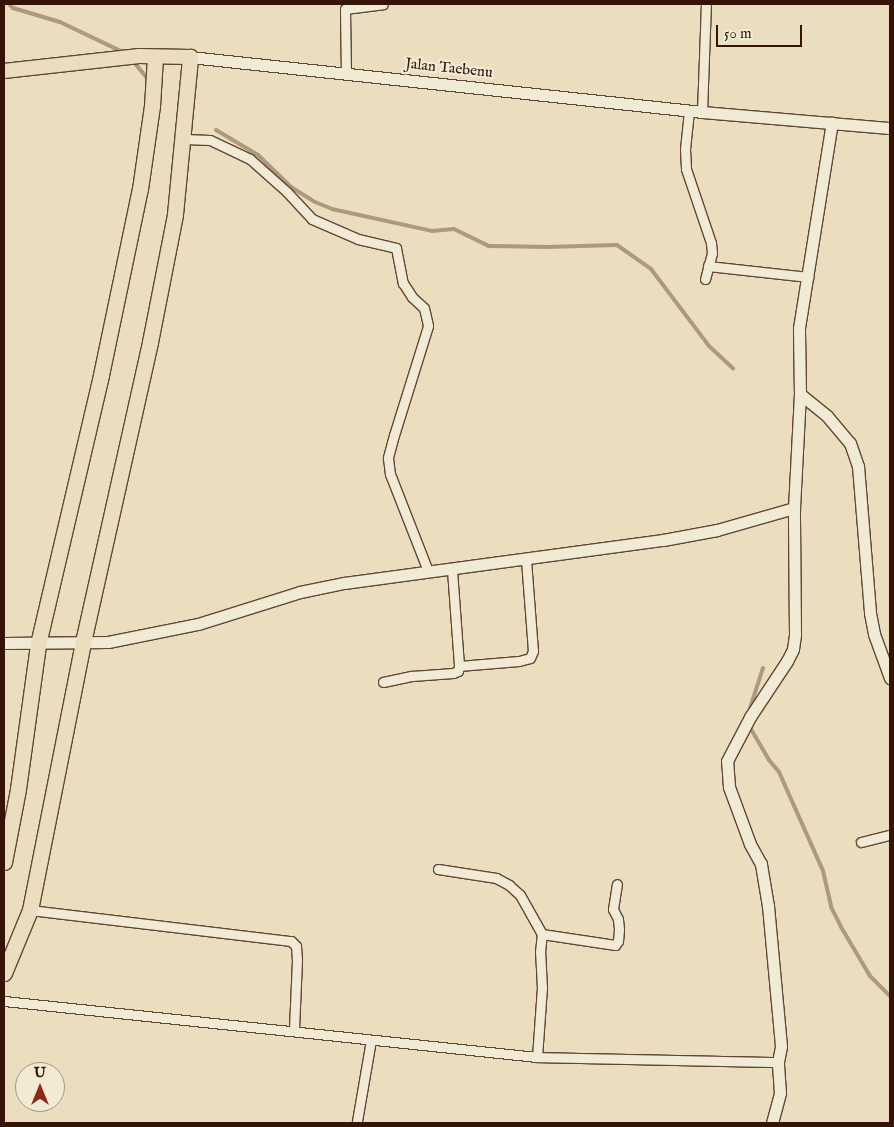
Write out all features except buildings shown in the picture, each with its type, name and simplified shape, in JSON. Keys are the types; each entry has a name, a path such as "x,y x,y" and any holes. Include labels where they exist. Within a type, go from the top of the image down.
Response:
{"highway":[{"path":"4,862 18,789 38,644 101,375 140,190 152,106 154,56"},
{"path":"4,972 30,910 83,642 119,484 174,222 184,139 190,57"}],"main road":[{"name":"Jalan Taebenu","path":"4,71 139,56 190,57"}],"street":[{"path":"346,74 345,9 383,4"},
{"path":"702,112 706,4"},
{"name":"Jalan Taebenu","path":"190,57 689,111 890,128"},
{"path":"689,111 685,149 686,169 696,203 709,232 712,253 705,279"},
{"path":"772,1123 780,1093 778,1062 780,1046 777,993 761,864 750,844 729,787 727,761 750,717 793,649 796,600 794,508 800,394 799,328 832,122"},
{"path":"184,139 210,140 250,159 282,186 312,219 358,239 396,248 402,283 412,297 424,308 428,326 388,458 390,474 428,571"},
{"path":"708,266 808,277"},
{"path":"800,394 827,416 850,443 858,466 870,613 874,634 890,678"},
{"path":"4,644 108,642 198,624 300,592 428,571 452,570 526,560 690,535 794,508"},
{"path":"459,666 519,661 530,658 533,651 526,560"},
{"path":"383,682 412,676 458,671 452,570"},
{"path":"861,842 890,835"},
{"path":"438,869 496,878 509,885 520,895 542,934 540,952 542,988 537,1057"},
{"path":"542,934 615,945 618,940 619,929 614,909 616,884"},
{"path":"30,910 291,941 296,946 297,960 294,1030"},
{"path":"4,1001 537,1057 778,1062"},
{"path":"357,1121 371,1040"}],"waterway":[{"path":"9,4 13,8 60,22 127,54"},
{"path":"132,60 148,79"},
{"path":"216,130 258,155 291,187 315,202 332,209 432,231 454,229 489,246 617,245 651,269 709,346 733,368"},
{"path":"750,708 763,668"},
{"path":"748,724 769,760 779,772 823,871 831,907 841,927 870,976 890,996"}]}
